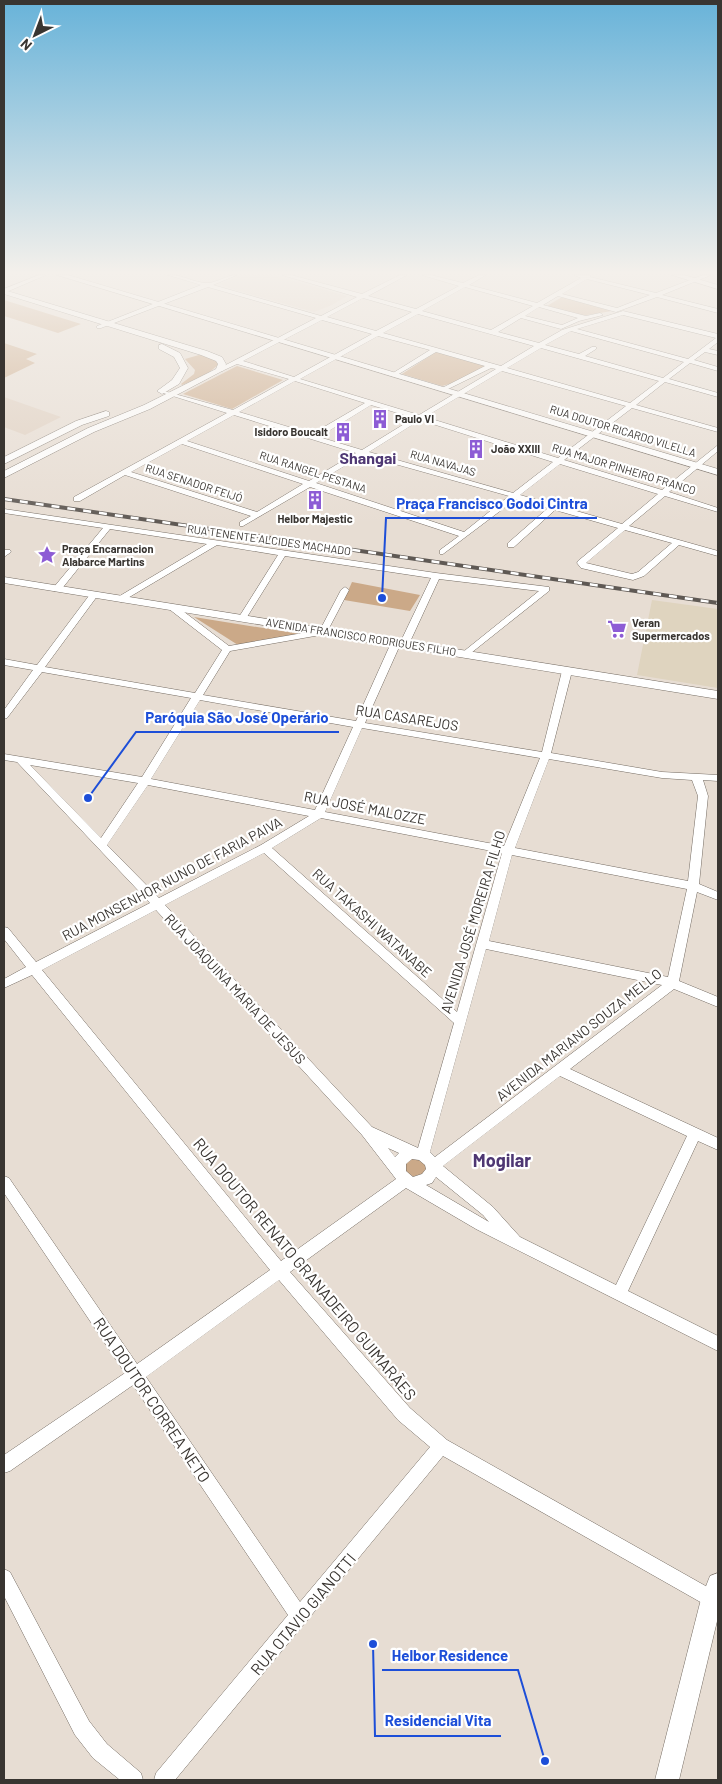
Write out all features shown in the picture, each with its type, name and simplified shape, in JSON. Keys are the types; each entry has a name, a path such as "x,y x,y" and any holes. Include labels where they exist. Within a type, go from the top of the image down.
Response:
{"main road":[{"path":"4,469 84,428 131,408 162,391 176,382 182,374 184,365 180,358"},
{"path":"4,482 220,370 222,362 215,358"},
{"path":"4,475 91,430 147,407"},
{"path":"4,461 79,423 131,408"},
{"name":"AVENIDA FRANCISCO RODRIGUES FILHO","path":"4,580 718,695"}],"street":[{"path":"220,370 241,358"},
{"path":"77,499 334,358"},
{"name":"RUA DOUTOR RICARDO VILELLA","path":"340,358 718,472"},
{"path":"395,374 421,358"},
{"path":"463,358 718,430"},
{"path":"444,389 507,358"},
{"path":"243,524 420,419 515,358"},
{"path":"590,358 718,395"},
{"path":"679,358 718,369"},
{"path":"443,552 592,434 693,358"},
{"name":"RUA MAJOR PINHEIRO FRANCO","path":"236,361 718,510"},
{"name":"RUA NAVAJAS","path":"162,391 362,452 718,554"},
{"path":"313,437 370,403"},
{"name":"RUA RANGEL PESTANA","path":"182,442 465,535"},
{"path":"678,543 641,574 629,577 584,566 581,563 718,447"},
{"name":"RUA SENADOR FEIJÓ","path":"125,473 257,515"},
{"path":"511,545 554,507"},
{"name":"RUA TENENTE ALCIDES MACHADO","path":"4,511 436,576 546,589 466,654"},
{"path":"57,589 108,528"},
{"path":"121,599 215,543"},
{"path":"243,617 283,553"},
{"path":"318,815 358,724 436,576"},
{"path":"172,607 227,649 323,632 345,590"},
{"path":"4,716 94,595"},
{"path":"101,846 145,781 227,649"},
{"name":"RUA CASAREJOS","path":"4,662 198,697 662,775 718,778"},
{"name":"AVENIDA JOSÉ MOREIRA FILHO","path":"418,1154 508,851 546,755 567,671"},
{"name":"RUA JOSÉ MALOZZE","path":"4,757 145,781 693,886 718,896"},
{"name":"RUA JOAQUINA MARIA DE JESUS","path":"21,761 158,904 367,1131 405,1179"},
{"name":"AVENIDA MARIANO SOUZA MELLO","path":"433,1166 673,983 693,886 703,796 696,776"},
{"name":"RUA MONSENHOR NUNO DE FARIA PAIVA","path":"4,984 265,848 318,815"},
{"name":"RUA TAKASHI WATANABE","path":"265,848 459,1021"},
{"name":"RUA DOUTOR RENATO GRANADEIRO GUIMARÃES","path":"4,931 279,1270 404,1414 441,1446 716,1595"},
{"path":"481,944 673,983 718,1002"},
{"path":"560,1070 718,1144"},
{"path":"367,1131 431,1161 433,1166 488,1212 514,1240"},
{"path":"619,1295 695,1134"},
{"path":"418,1154 403,1158 400,1162 405,1179 481,1225 718,1344"},
{"path":"11,1461 135,1375 405,1179 427,1179 433,1171 433,1166"},
{"name":"RUA DOUTOR CORREA NETO","path":"4,1182 300,1617"},
{"name":"RUA OTAVIO GIANOTTI","path":"163,1780 441,1446"},
{"path":"4,1578 82,1728 100,1751 134,1780"},
{"path":"666,1780 716,1595"}],"shaded area":[{"path":"4,358 28,358 26,359 35,363 4,378"},
{"path":"211,358 218,362 218,365 205,376 182,385 194,374 195,370 185,359"},
{"path":"426,358 458,358 486,366 453,383 442,386 402,374"},
{"path":"237,366 283,380 232,409 183,394"},
{"path":"4,397 61,417 25,435 4,427"},
{"path":"352,582 420,595 410,611 344,600"},
{"path":"652,600 718,609 718,688 637,675"},
{"path":"194,617 300,634 238,645"},
{"path":"412,1158 420,1159 427,1167 425,1173 412,1177 406,1174 404,1164"}],"railway":[{"path":"4,499 718,603"}],"place":[{"name":"Paulo VI","path":"380,419"},
{"name":"Isidoro Boucalt","path":"343,432"},
{"name":"João XXIII","path":"476,449"},
{"name":"Helbor Majestic","path":"315,500"},
{"name":"Praça Encarnacion Alabarce Martins","path":"47,555"},
{"name":"Praça Francisco Godoi Cintra","path":"382,598"},
{"name":"Veran Supermercados","path":"617,629"},
{"name":"Paróquia São José Operário","path":"88,798"},
{"name":"Residencial Vita","path":"373,1644"},
{"name":"Helbor Residence","path":"545,1761"}],"district":[{"name":"Shangai","path":"368,458"},
{"name":"Mogilar","path":"502,1161"}]}
